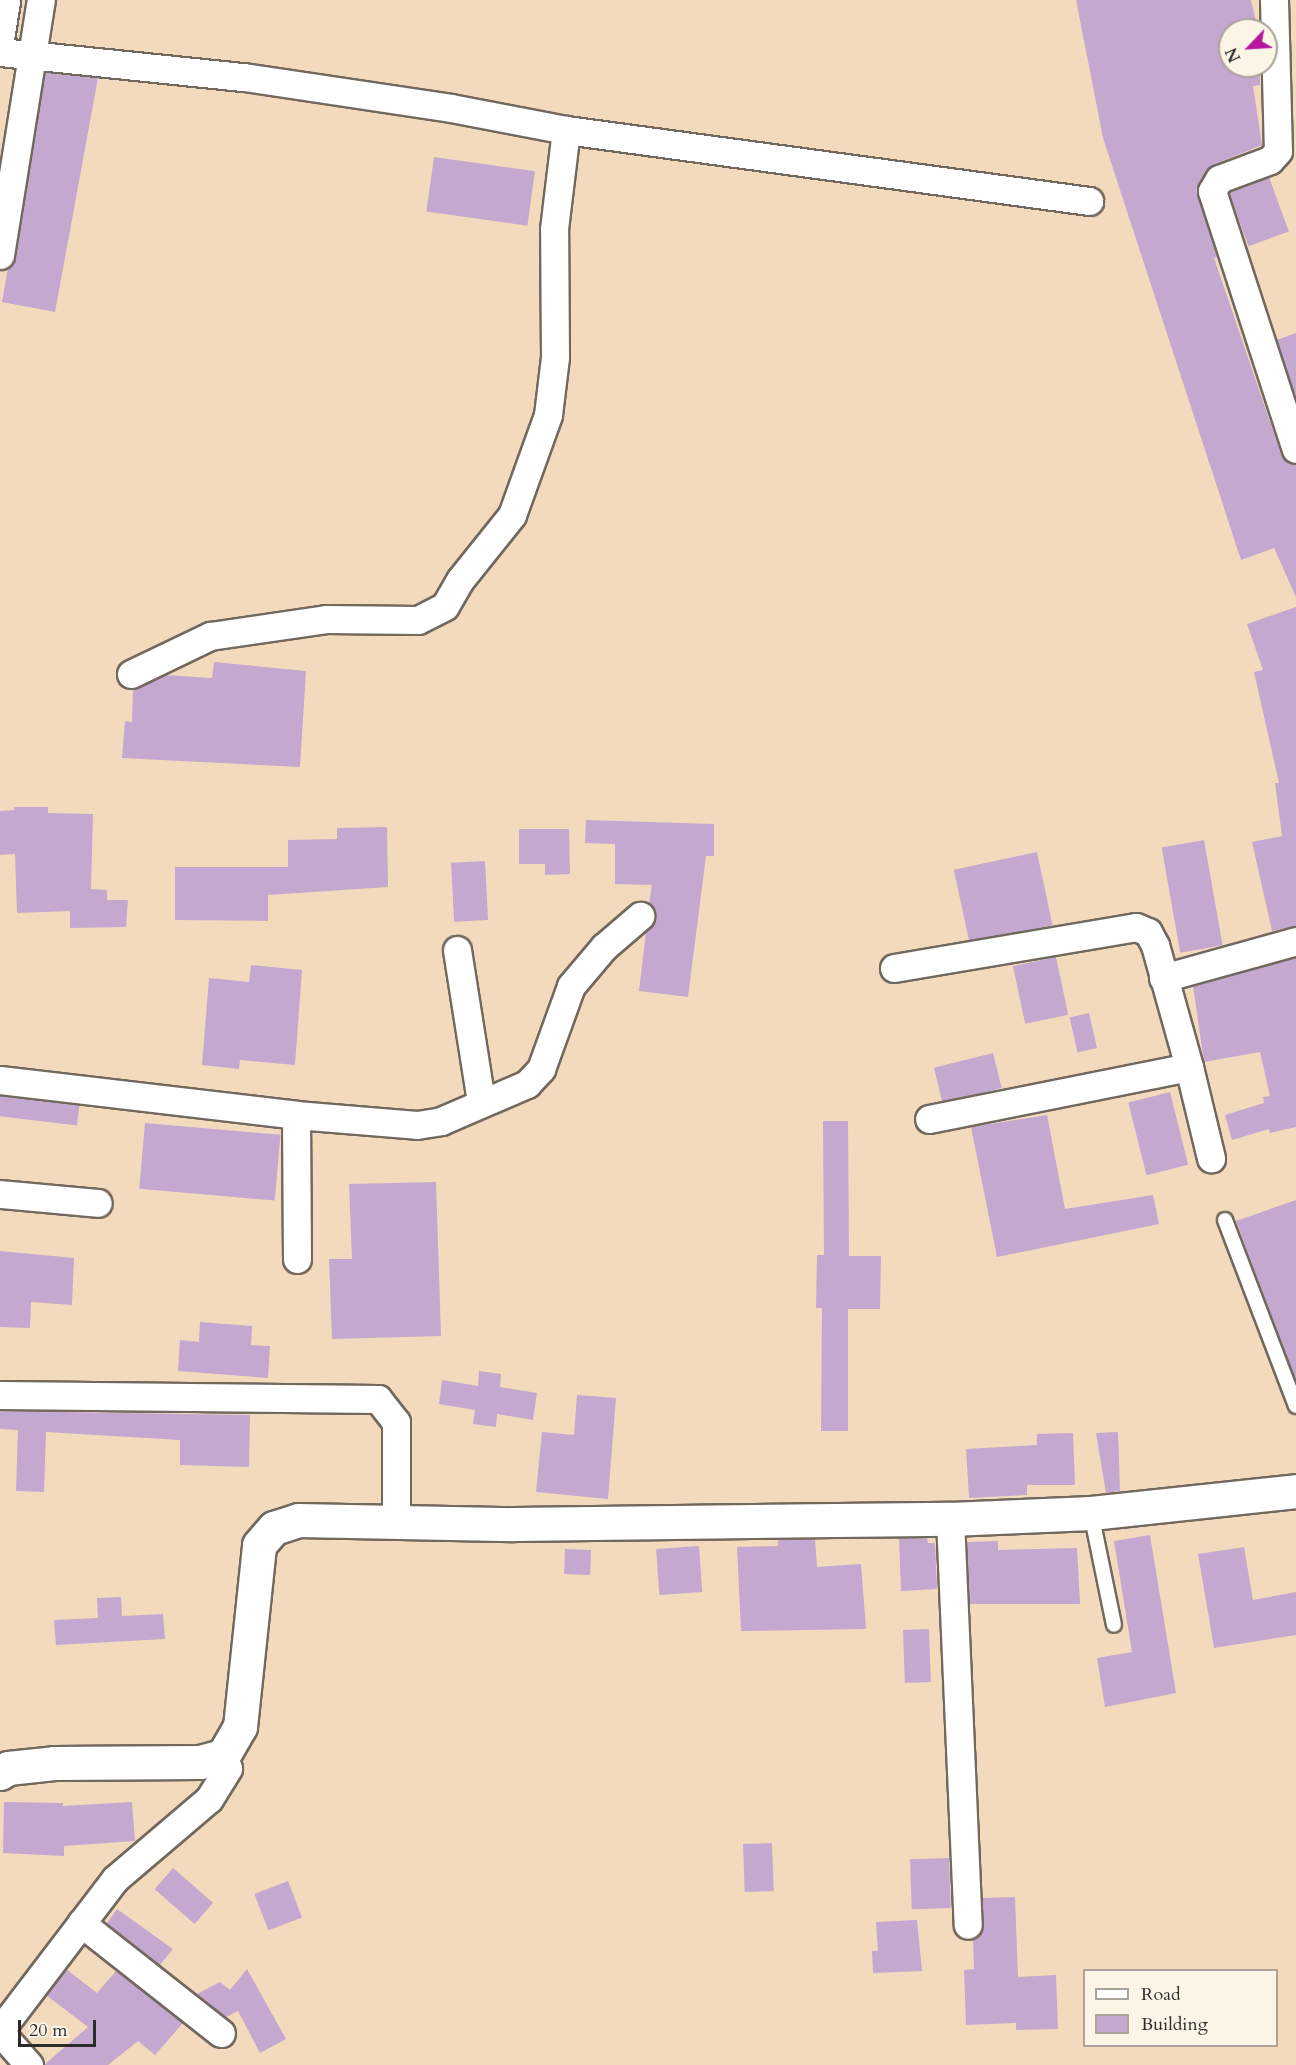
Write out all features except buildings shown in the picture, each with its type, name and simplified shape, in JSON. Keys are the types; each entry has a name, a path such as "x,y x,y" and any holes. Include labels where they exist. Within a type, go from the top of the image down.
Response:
{"street":[{"path":"0,39 6,0"},
{"path":"0,255 41,0"},
{"path":"1274,0 1278,151 1270,160 1219,179 1212,191 1296,449"},
{"path":"0,52 32,58 244,77 451,108 566,130 1089,201"},
{"path":"131,674 210,636 326,619 418,620 445,606 460,580 512,515 548,415 555,357 554,229 566,130"},
{"path":"0,1080 296,1115 417,1125 441,1121 527,1084 541,1069 571,986 604,947 640,916"},
{"path":"894,968 1136,927 1148,933 1155,945 1190,1067 1211,1158"},
{"path":"1163,978 1296,940"},
{"path":"457,950 481,1102"},
{"path":"929,1119 1190,1067"},
{"path":"296,1115 297,1259"},
{"path":"0,1194 98,1203"},
{"path":"0,1395 378,1399 396,1422 396,1522"},
{"path":"0,1773 8,1768 54,1763 200,1762 223,1756 240,1727 260,1545 274,1528 298,1520 396,1522 950,1520 1091,1513 1296,1491"},
{"path":"950,1520 968,1925"},
{"path":"29,2065 0,2031 115,1879 209,1798 228,1768 223,1756"},
{"path":"81,1923 221,2033"}],"lane":[{"path":"1225,1220 1296,1406"},
{"path":"1091,1513 1114,1625"}]}
